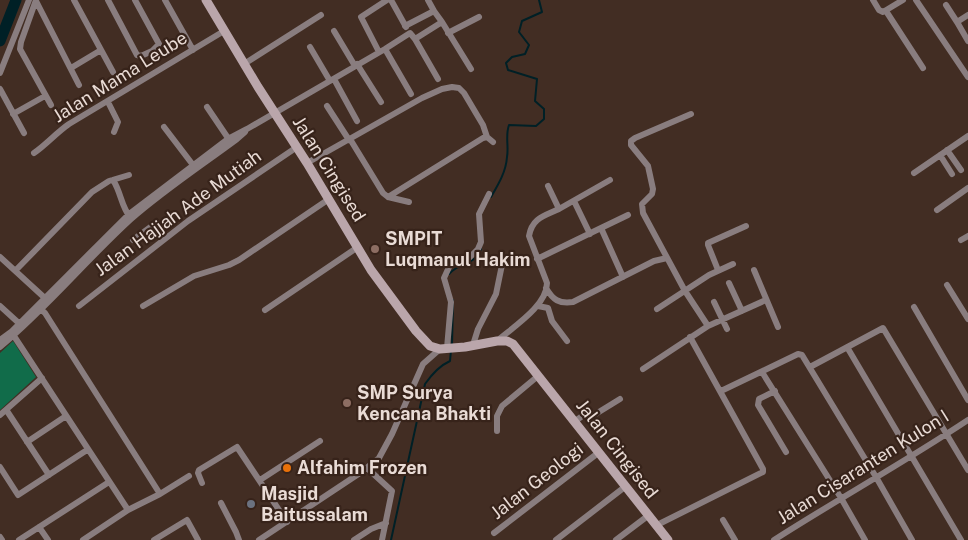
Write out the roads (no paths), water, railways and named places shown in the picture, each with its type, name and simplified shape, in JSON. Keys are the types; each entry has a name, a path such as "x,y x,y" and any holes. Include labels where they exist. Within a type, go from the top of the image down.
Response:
{"main road":[{"name":"Jalan Cingised","path":"206,0 274,113 329,198 371,270 416,331 430,346 447,348"},
{"name":"Jalan Cingised","path":"497,341 507,341 513,344 668,540"},
{"path":"447,348 497,341"}],"street":[{"path":"34,0 79,85"},
{"path":"0,73 34,0"},
{"path":"34,0 20,49 51,105"},
{"path":"74,0 113,72"},
{"path":"108,0 137,55 141,56 152,51 159,44 135,0"},
{"path":"165,0 193,50"},
{"path":"411,94 361,17 389,0 415,39 438,79"},
{"path":"428,0 471,69"},
{"path":"873,0 879,10 886,11 903,0"},
{"path":"916,0 968,77"},
{"path":"946,5 968,41"},
{"path":"405,26 434,11"},
{"path":"886,11 923,68"},
{"path":"244,64 321,15"},
{"path":"957,22 968,15"},
{"path":"448,33 479,17"},
{"path":"415,39 442,22"},
{"name":"Jalan Mama Leube","path":"34,153 48,144 52,137 64,128 224,31"},
{"path":"334,31 381,102"},
{"path":"0,347 130,217 180,178 247,129 382,51 410,32"},
{"path":"310,47 358,122"},
{"path":"71,68 101,50"},
{"path":"307,163 422,98 442,89 452,87 459,88 464,93 482,125 486,137 493,142"},
{"path":"0,89 24,133"},
{"path":"13,114 45,96"},
{"path":"108,102 118,122 114,132"},
{"path":"327,106 383,193 388,197 409,202"},
{"path":"207,107 232,140"},
{"path":"691,114 634,138 631,141 633,149 648,166 653,189 652,194 642,204 641,208 684,291 708,326"},
{"path":"164,127 192,165"},
{"path":"914,173 968,136"},
{"path":"388,197 419,176 486,137"},
{"path":"180,178 192,165 232,140"},
{"name":"Jalan Hajjah Ade Mutiah","path":"79,306 164,239 219,199 297,147"},
{"path":"947,150 960,170"},
{"path":"940,155 952,174"},
{"path":"16,270 92,192 101,185 129,175"},
{"path":"113,180 120,190 124,210 130,217"},
{"path":"610,180 535,221 530,228 529,236 536,259 546,283 546,288 552,298 565,303 573,302 654,261 667,258"},
{"path":"548,186 560,208"},
{"path":"937,210 968,188"},
{"path":"259,540 368,468 385,448 423,364 447,348 451,302 444,278 450,265 469,258 478,249 481,242 479,214 489,194"},
{"path":"143,306 194,276 239,260 329,198"},
{"path":"574,200 590,234"},
{"path":"536,259 628,215"},
{"path":"133,240 152,226 164,239"},
{"path":"718,270 708,242 746,226"},
{"path":"601,228 623,277"},
{"path":"961,240 968,236"},
{"path":"265,310 358,247"},
{"path":"0,257 46,300"},
{"path":"473,345 478,329 496,294 503,260"},
{"path":"657,309 718,270 733,264"},
{"path":"754,270 778,328"},
{"path":"729,283 742,311"},
{"path":"947,285 968,319"},
{"path":"538,306 546,288"},
{"path":"497,341 538,306 552,298"},
{"path":"643,369 708,326 766,300"},
{"path":"714,302 727,329"},
{"path":"0,306 21,325"},
{"path":"538,306 548,308 552,321 567,341"},
{"path":"39,307 45,313 160,494"},
{"path":"914,307 968,400"},
{"path":"810,367 881,329 885,330 968,470"},
{"path":"0,340 12,333"},
{"path":"12,333 128,510"},
{"path":"656,525 763,472 690,337"},
{"path":"847,347 912,455 960,540"},
{"path":"720,391 798,354 802,355 912,540"},
{"path":"762,372 865,540"},
{"path":"497,431 497,416 502,406 538,376"},
{"path":"0,415 7,411 42,378"},
{"path":"775,391 760,399 758,405 786,452"},
{"path":"574,422 585,414 594,415 620,399"},
{"path":"7,411 48,475"},
{"path":"27,442 66,416"},
{"name":"Jalan Cisaranten Kulon I","path":"774,540 786,537 841,498 968,420"},
{"path":"260,480 320,441"},
{"path":"202,483 198,473 199,470 236,446 287,522"},
{"path":"0,467 18,495 87,450"},
{"name":"Jalan Geologi","path":"494,533 598,453"},
{"path":"368,468 392,491 382,540"},
{"path":"83,540 128,510 160,494 189,476"},
{"path":"19,540 109,482"},
{"path":"556,540 626,486"},
{"path":"221,503 239,540"},
{"path":"616,540 649,516"},
{"path":"154,540 187,520 198,540"},
{"path":"723,520 735,540"},
{"path":"354,540 371,529 386,523"},
{"path":"39,527 48,540"}],"waterway":[{"path":"0,41 16,0"},
{"path":"491,197 505,168 509,125 536,126 544,119 544,109 535,101 537,79 508,70 506,63 512,57 525,54 529,45 519,32 522,21 542,12 539,0"},
{"path":"449,274 476,258 481,249"},
{"path":"452,345 453,300"},
{"path":"391,540 425,384 442,365 450,361 451,350"}],"place":[{"name":"SMPIT Luqmanul Hakim","path":"375,249"},
{"name":"SMP Surya Kencana Bhakti","path":"347,403"},
{"name":"Alfahim Frozen","path":"287,468"},
{"name":"Masjid Baitussalam","path":"251,504"}]}
